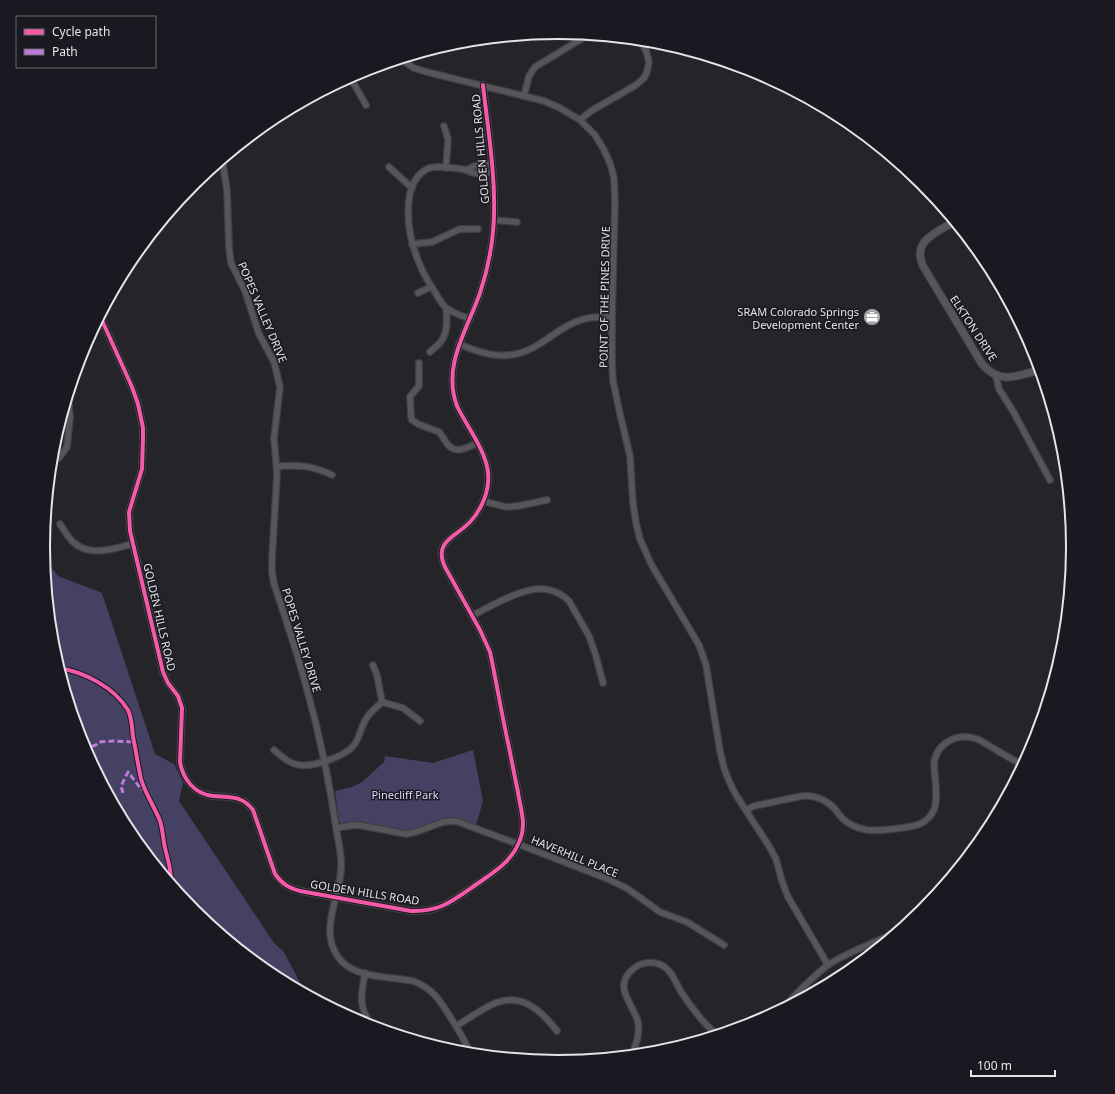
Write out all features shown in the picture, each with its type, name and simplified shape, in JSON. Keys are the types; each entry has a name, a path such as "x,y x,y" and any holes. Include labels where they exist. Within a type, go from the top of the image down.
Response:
{"street":[{"path":"524,96 529,76 535,67 580,40"},
{"path":"580,120 591,111 636,85 644,78 649,62 644,47"},
{"name":"POINT OF THE PINES DRIVE","path":"405,62 414,68 427,72 544,101 560,108 580,120 595,135 603,148 610,163 614,178 615,202 612,317 613,381 630,456 633,503 640,539 650,564 699,645 706,665 722,759 732,788 769,846 776,859 788,896 828,965"},
{"path":"353,82 366,105"},
{"name":"GOLDEN HILLS ROAD","path":"103,323 136,396 143,428 144,439 142,469 129,512 130,531 163,672 168,683 178,696 182,708 180,762 184,775 189,784 199,792 211,796 235,797 249,805 253,810 275,874 283,883 293,889 411,911 427,911 442,907 453,901 500,867 511,857 523,830 522,814 488,645 443,563 442,553 448,539 465,527 480,509 488,486 488,473 483,453 461,414 454,398 452,388 452,373 455,356 480,292 488,266 494,220 493,172 483,85"},
{"path":"444,126 448,139 446,168"},
{"path":"466,170 475,166 492,164"},
{"name":"POPES VALLEY DRIVE","path":"223,165 227,190 228,247 231,263 245,291 255,326 274,362 279,381 274,438 274,452 277,466 272,559 273,578 305,682 330,787 341,861 341,870 329,933 332,946 338,957 346,966 356,971 365,974 406,979 419,983 429,989 440,1000 467,1047"},
{"path":"389,167 412,188"},
{"path":"470,319 446,308 431,287 412,244 408,218 409,203 412,188 426,169 432,167 466,170 475,174 493,172"},
{"path":"494,220 517,222"},
{"path":"945,228 948,223"},
{"path":"945,228 950,225"},
{"name":"ELKTON DRIVE","path":"945,228 926,239 919,255 923,266 982,364 996,376 1002,378 1015,377 1034,371"},
{"path":"412,244 432,242 460,229 478,230"},
{"path":"418,293 431,287"},
{"path":"430,352 442,340 444,335 446,308"},
{"path":"459,344 490,355 499,356 516,354 541,344 576,321 592,317 612,317"},
{"path":"419,363 419,386 410,397 412,420 418,424 439,432 448,445 453,449 464,449 477,443"},
{"path":"996,376 999,389 1013,411 1050,480"},
{"path":"60,458 67,447 70,418 69,408"},
{"path":"277,466 305,466 322,470 332,475"},
{"path":"483,501 506,507 547,500"},
{"path":"60,524 73,542 88,551 100,551 133,544"},
{"path":"472,616 493,604 525,592 539,589 556,592 566,598 589,636 603,683"},
{"path":"373,665 377,675 382,702"},
{"path":"274,750 289,762 300,766 312,765 344,754 357,742 364,721 382,702"},
{"path":"382,702 403,708 420,720"},
{"path":"746,810 754,806 802,796 814,796 826,802 849,824 861,829 873,830 918,825 923,823 931,816 933,811 936,801 935,755 946,742 963,737 976,738 1017,762"},
{"name":"HAVERHILL PLACE","path":"336,828 363,826 406,834 443,822 452,821 461,823 594,873 618,884 660,912 687,922 724,945"},
{"path":"795,996 828,965 879,940"},
{"path":"634,1049 637,1042 638,1029 635,1015 625,995 625,982 631,972 640,964 654,963 660,964 666,968 687,1000 712,1031"},
{"path":"365,974 362,990 362,1002 364,1014 366,1017"},
{"path":"456,1026 490,1006 502,1002 515,1001 534,1007 544,1015 557,1031"}],"green space":[{"path":"51,567 58,576 102,593 155,754 174,764 183,783 179,801 274,943 284,952 302,986 248,950 198,906 154,856 118,801 102,772 76,710 59,646 54,613"},
{"name":"Pinecliff Park","path":"473,750 483,801 476,825 460,819 448,818 407,831 360,822 339,822 335,791 352,787 362,782 384,762 385,756 433,763"}],"marked path":[{"path":"91,747 96,745 99,742 134,742"},
{"path":"123,793 121,786 128,772 142,790"}],"cycle path":[{"path":"102,321 132,387 138,404 143,428 142,469 129,512 130,531 163,672 168,683 178,696 182,708 180,762 187,780 195,789 207,795 238,799 245,802 253,810 275,874 283,883 292,888 300,891 411,911 437,908 466,892 496,871 508,860 518,846 523,826 518,792 490,652 480,630 445,567 442,558 444,545 474,517 484,499 488,486 488,472 486,463 480,447 457,406 453,391 452,377 458,348 484,282 493,236 494,186 483,85"},
{"path":"65,669 98,682 115,694 128,710 141,779 161,824 171,876"}],"place":[{"name":"SRAM Colorado Springs Development Center","path":"872,317"}]}
